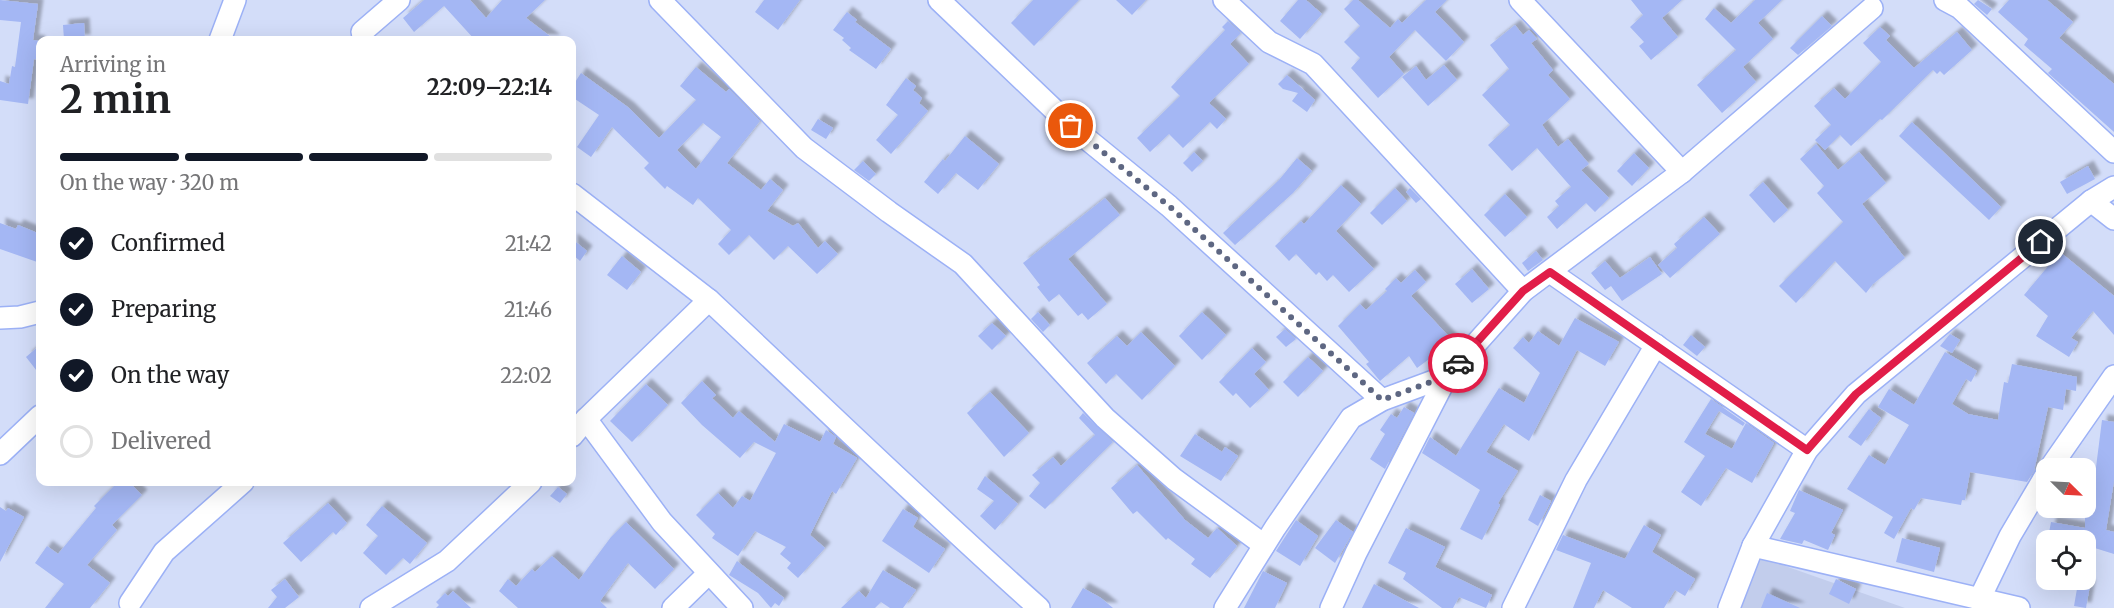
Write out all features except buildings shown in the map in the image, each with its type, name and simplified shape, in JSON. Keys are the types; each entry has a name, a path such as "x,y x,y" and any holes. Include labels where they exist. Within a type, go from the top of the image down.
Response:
{"street":[{"path":"222,36 235,0"},
{"path":"368,36 399,0"},
{"path":"660,0 804,148 963,264 1106,418 1174,479 1264,544"},
{"path":"939,0 1071,126 1169,206 1382,400"},
{"path":"1224,0 1269,42 1313,64 1523,291"},
{"path":"1520,0 1682,172"},
{"path":"1331,608 1356,553 1447,376 1523,291 1682,172 1872,3"},
{"path":"1958,3 2114,152"},
{"path":"1729,608 1753,546 1807,450 1856,394 2091,201 2114,187"},
{"path":"576,197 709,300 878,457 944,523 1039,608"},
{"path":"2091,201 2114,219"},
{"path":"1550,272 1807,450"},
{"path":"576,431 709,300"},
{"path":"0,318 36,313"},
{"path":"1513,608 1576,480 1656,345"},
{"path":"1225,608 1264,544 1351,418 1382,400 1447,376"},
{"path":"2057,458 2114,376"},
{"path":"586,419 662,522 741,608"},
{"path":"0,453 36,420"},
{"path":"130,603 164,552 238,486"},
{"path":"371,608 447,561 527,486"},
{"path":"1980,600 2010,536 2036,492"},
{"path":"1753,546 2019,608"},
{"path":"673,608 709,573"}],"shaded area":[{"path":"1757,556 1905,608 1739,608"}],"way so far":[{"path":"1071,126 1169,206 1382,400 1447,376 1458,363"}],"route":[{"path":"1458,363 1523,291 1550,272 1807,450 1856,394 1922,337 2041,242"}]}
